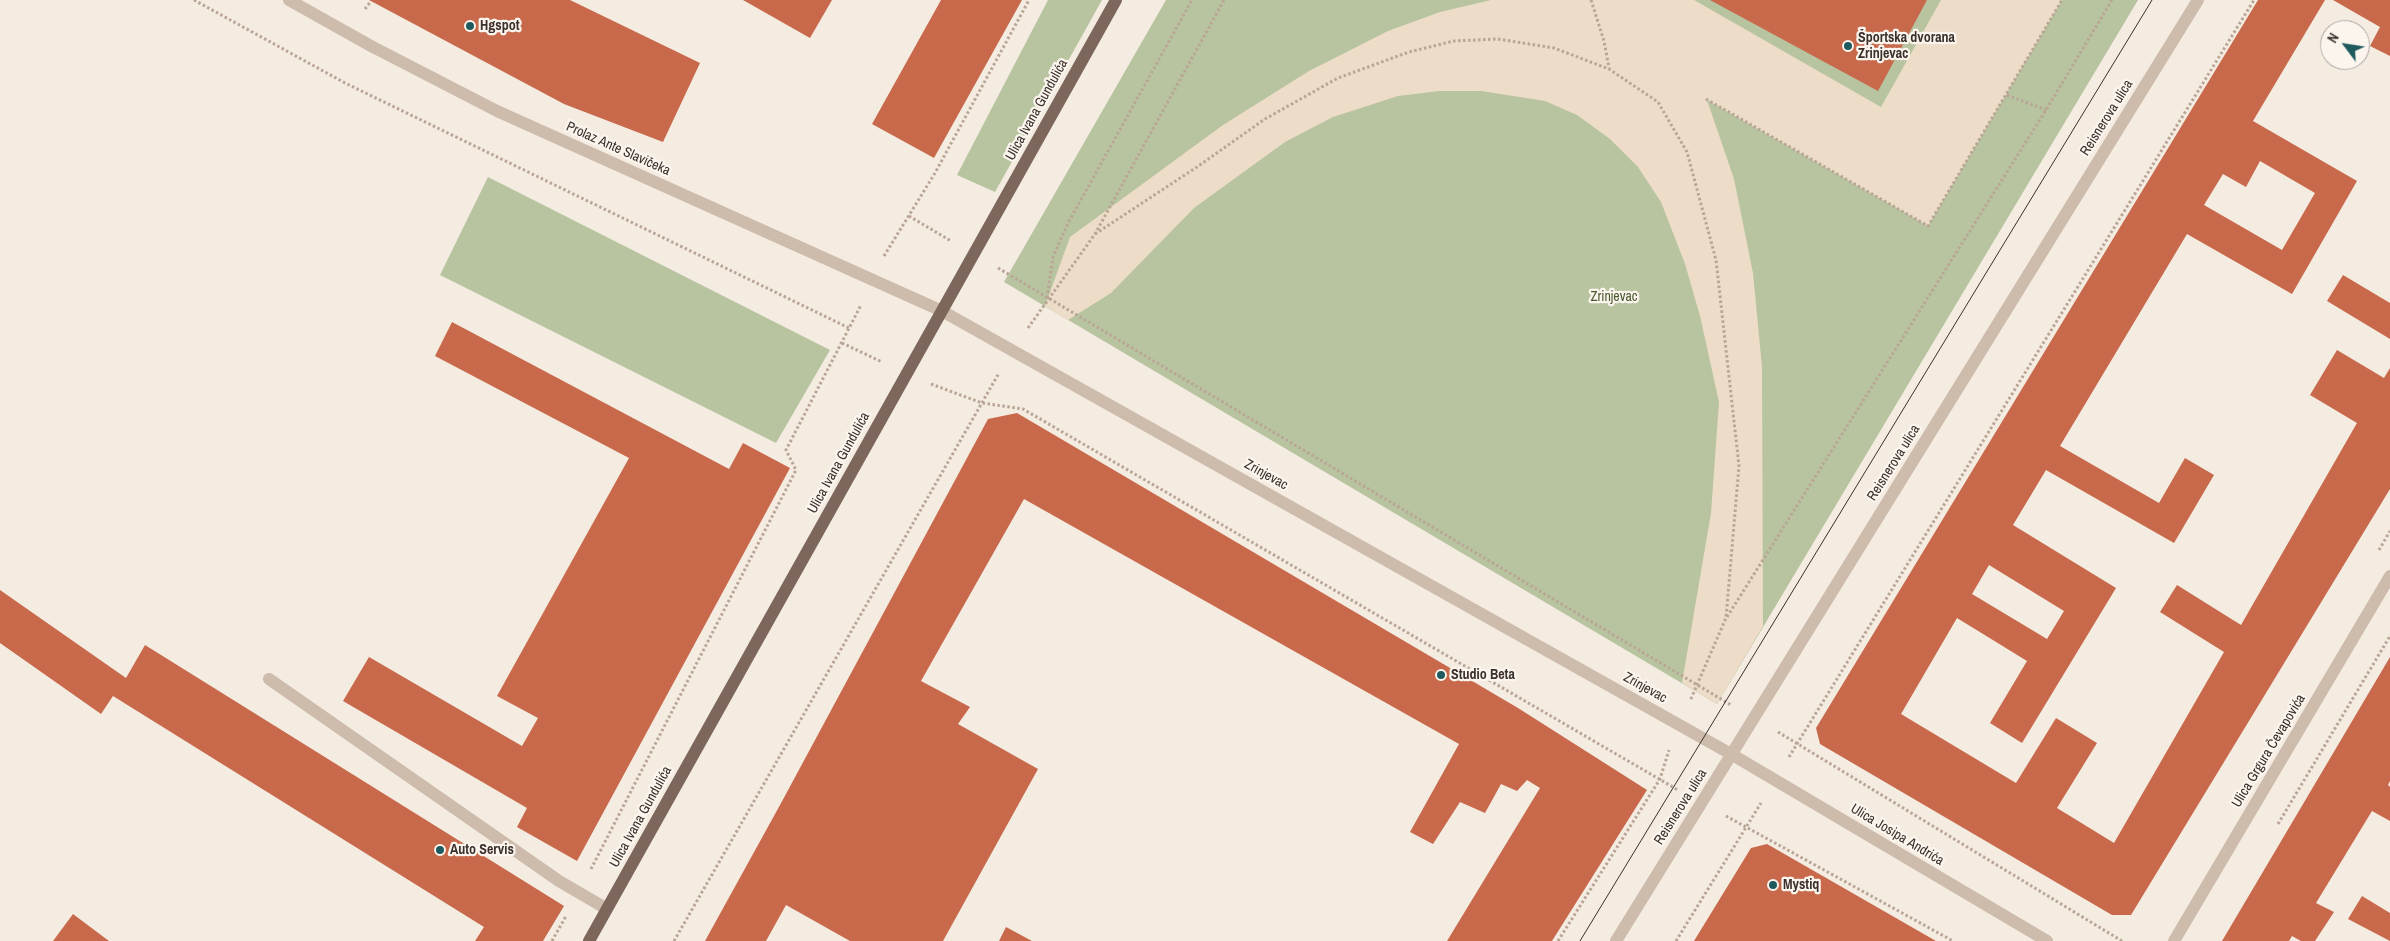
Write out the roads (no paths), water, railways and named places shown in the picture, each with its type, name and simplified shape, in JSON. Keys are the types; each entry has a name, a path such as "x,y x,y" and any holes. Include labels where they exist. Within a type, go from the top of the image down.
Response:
{"main road":[{"name":"Ulica Ivana Gundulića","path":"589,941 1116,0"}],"street":[{"name":"Prolaz Ante Slavičeka","path":"289,0 371,46 497,111 942,311"},
{"name":"Reisnerova ulica","path":"1616,941 2198,0"},
{"name":"Zrinjevac","path":"942,311 1013,349 1732,754"},
{"name":"Ulica Grgura Čevapovića","path":"2174,941 2390,576"},
{"path":"269,679 579,893 607,909"},
{"name":"Ulica Josipa Andrića","path":"1732,754 2047,941"}],"tram line":[{"path":"1580,941 2152,0"}],"place":[{"name":"Hgspot","path":"470,26"},
{"name":"Športska dvorana Zrinjevac","path":"1848,46"},
{"name":"Studio Beta","path":"1441,675"},
{"name":"Auto Servis","path":"440,850"},
{"name":"Mystiq","path":"1773,885"}]}
